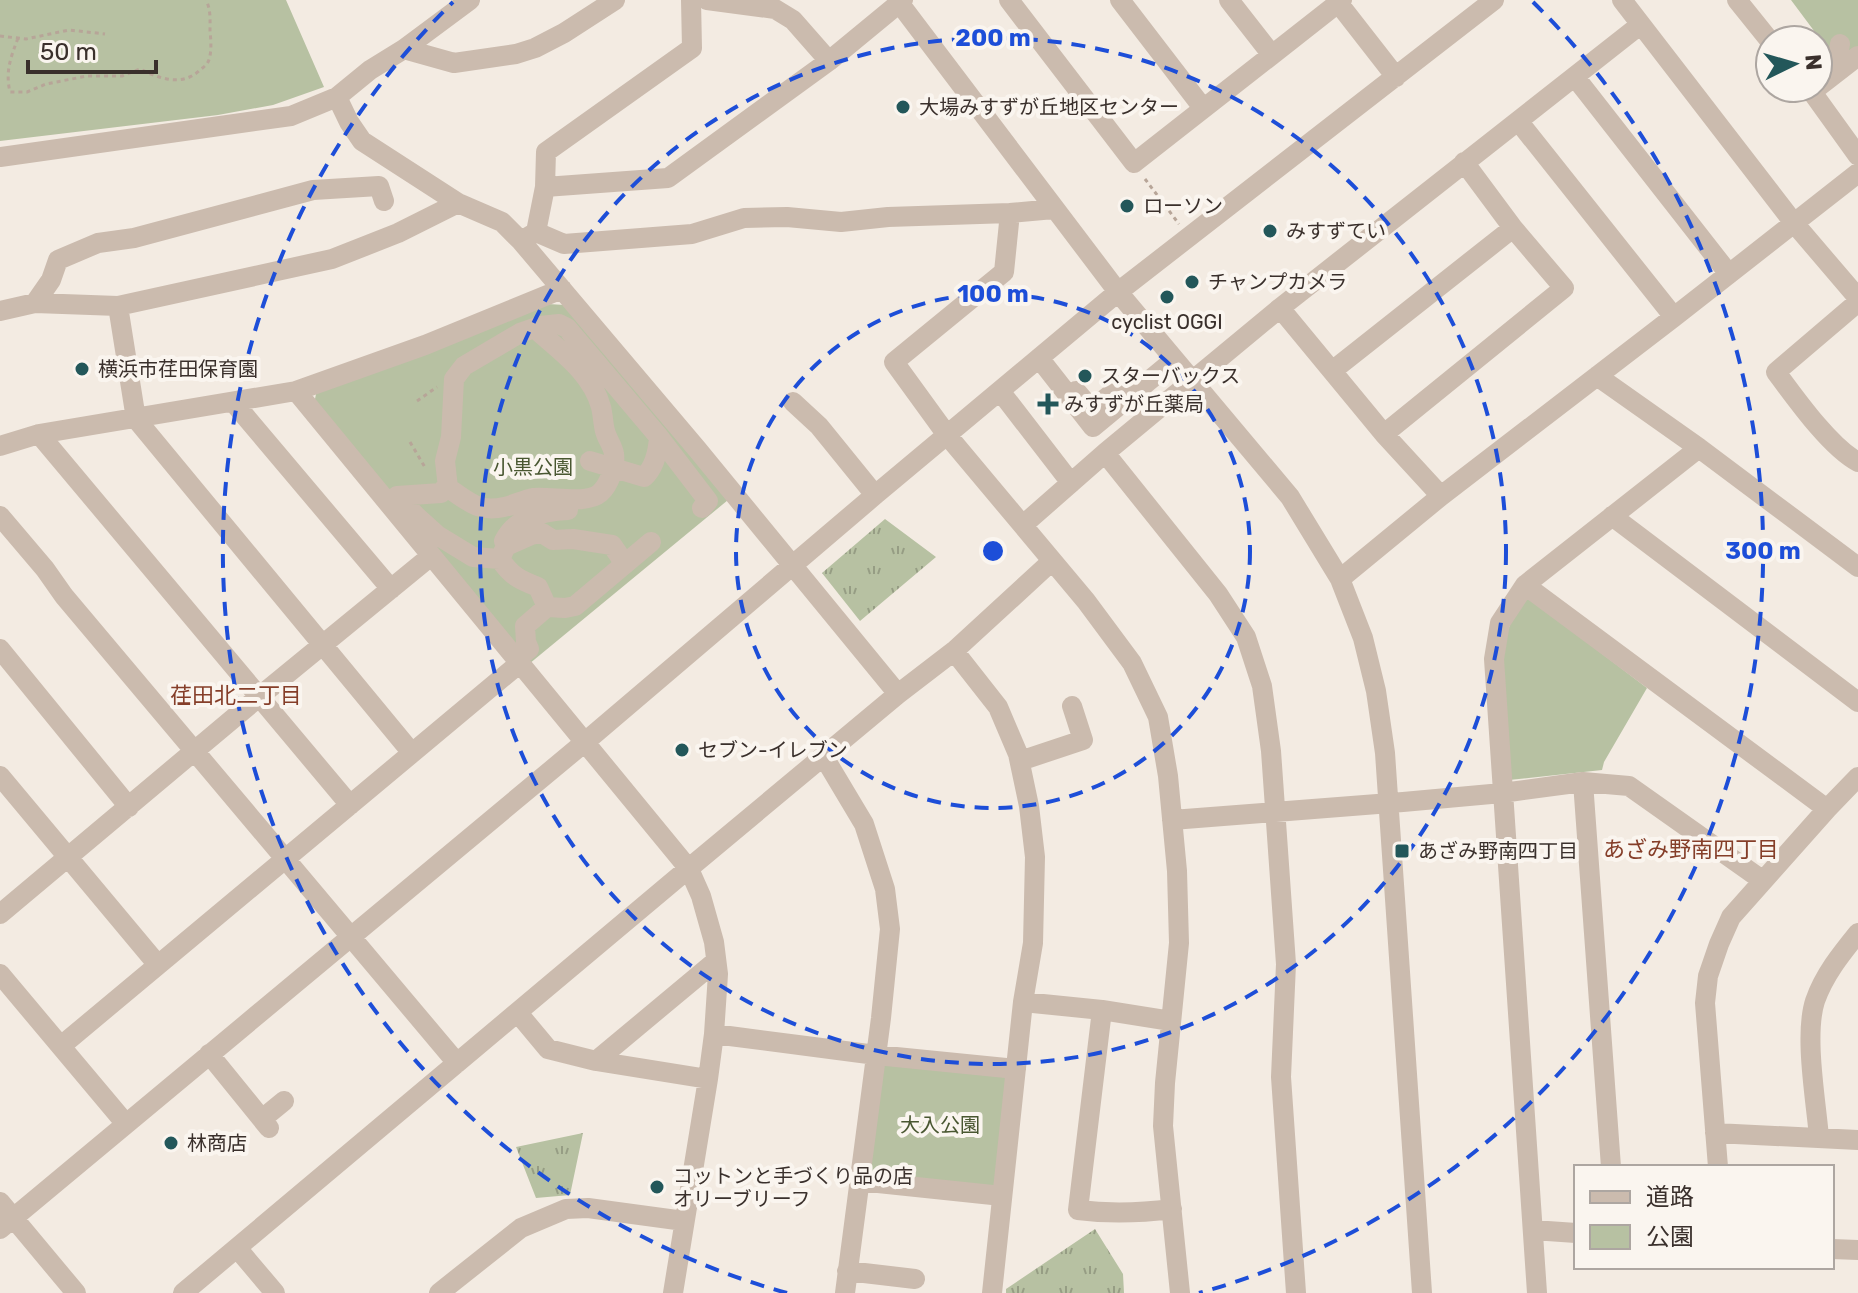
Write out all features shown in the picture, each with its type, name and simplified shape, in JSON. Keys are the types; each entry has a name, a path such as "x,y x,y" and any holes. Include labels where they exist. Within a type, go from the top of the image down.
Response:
{"street":[{"path":"0,157 291,116 337,97 470,0"},
{"path":"404,49 454,63 516,54 564,33 615,0"},
{"path":"691,0 692,48 546,152 545,187 529,236 562,289 898,694"},
{"path":"707,0 775,9 793,20 829,61"},
{"path":"1009,0 1134,163 1339,1 1396,77"},
{"path":"1120,0 1203,108"},
{"path":"1229,0 1272,55"},
{"path":"76,1293 4,1216 126,1124 1118,292 1494,0"},
{"path":"1622,0 1794,223 1858,300 1776,372 1800,405 1846,455 1858,462"},
{"path":"1737,0 1756,24"},
{"path":"545,187 668,178 829,61 899,1 1118,292 1290,497 1340,579 1363,638 1376,691 1385,753 1422,1293"},
{"path":"1023,525 1280,308 1640,25"},
{"path":"1840,44 1838,55 1852,61"},
{"path":"1834,74 1852,61"},
{"path":"1575,77 1729,274"},
{"path":"337,97 362,141 458,203 529,236 564,244 692,234 744,218 787,217 841,222 1054,209"},
{"path":"1824,104 1858,156"},
{"path":"1519,122 1674,317"},
{"path":"1384,434 1564,288 1513,228 1464,162"},
{"path":"1340,579 1441,496 1858,173"},
{"path":"35,303 51,280 58,260 98,243 134,238 313,190 379,186 384,201"},
{"path":"0,311 35,303 118,306 332,259 398,233 458,203"},
{"path":"1010,213 1004,272 894,362 947,435 1086,601 1132,663 1158,717 1168,776 1177,871 1179,943 1163,1126 1180,1293"},
{"path":"1332,371 1513,228"},
{"path":"0,446 39,434 296,391 425,345 562,289"},
{"path":"448,488 486,509 533,498 585,499 599,494 607,484 615,452 605,433 601,407 594,390 576,364 540,329 529,303"},
{"path":"118,306 136,419 412,753"},
{"path":"1280,308 1384,434 1441,496"},
{"path":"448,488 445,461 451,437 454,379 472,371 520,333 559,324 567,328 659,437 675,466 708,501 702,508"},
{"path":"538,354 540,329"},
{"path":"1042,355 1093,427 1170,355"},
{"path":"1597,376 1858,567"},
{"path":"296,391 689,869 701,896 714,942 718,974 714,1034 673,1293"},
{"path":"1000,391 1071,483"},
{"path":"793,402 819,426 875,495"},
{"path":"234,403 391,589"},
{"path":"39,434 350,805"},
{"path":"590,461 644,477 650,472 656,457 659,437"},
{"path":"1537,1293 1494,659 1500,623 1525,585 1699,448"},
{"path":"675,466 697,449"},
{"path":"1105,453 1218,594 1246,637 1262,686 1271,751 1286,964 1281,1077 1296,1293"},
{"path":"448,488 441,493 397,496 437,535 473,557 503,553 531,535 542,533 553,540 592,540 612,545 625,564"},
{"path":"547,607 538,587 507,571 504,541 508,533 529,517 543,512 573,509 578,499"},
{"path":"0,516 194,752 457,1063"},
{"path":"1612,516 1858,702"},
{"path":"61,1046 518,661 529,649 525,626 547,607 575,606 651,542"},
{"path":"0,914 431,556"},
{"path":"183,1293 898,694 954,651 1052,561"},
{"path":"1525,585 1827,809"},
{"path":"0,649 129,807"},
{"path":"954,651 998,707 1020,761 1035,857 1033,943 1023,1002 992,1293"},
{"path":"1020,761 1086,749 1072,706"},
{"path":"824,757 864,824 885,889 890,929 845,1293"},
{"path":"0,776 158,965"},
{"path":"1718,1165 1705,1003 1708,976 1731,917 1858,777"},
{"path":"1172,820 1388,804 1583,782 1629,786 1762,880"},
{"path":"1583,782 1611,1165"},
{"path":"1819,1137 1810,1032 1815,1002 1834,963 1858,933"},
{"path":"596,1061 716,961"},
{"path":"0,974 126,1124"},
{"path":"1023,1002 1171,1021"},
{"path":"1102,1010 1078,1210 1138,1213 1172,1209"},
{"path":"518,1013 548,1049 596,1061 708,1079"},
{"path":"714,1034 1016,1069"},
{"path":"209,1054 266,1124 284,1101"},
{"path":"1715,1133 1858,1140"},
{"path":"859,1181 1002,1196"},
{"path":"439,1293 521,1228 566,1209 588,1208 684,1221"},
{"path":"1533,1230 1574,1233"},
{"path":"237,1248 275,1293"},
{"path":"1834,1249 1858,1250"},
{"path":"847,1271 915,1279"}],"path":[{"path":"18,38 8,67 10,92 27,92 46,84 87,76 122,76 140,69 169,80 182,79 195,74 208,62 211,47 210,7 206,0"},
{"path":"0,36 26,39 69,30 105,34"},
{"path":"1134,163 1189,237"}],"green space":[{"path":"0,0 286,0 324,87 273,105 218,115 0,141"},
{"path":"1791,0 1858,0 1858,47 1838,63 1834,58 1834,24 1809,24"},
{"name":"小黒公園","path":"548,304 565,305 728,500 529,664 314,404 317,389"},
{"path":"885,519 936,557 860,621 822,573"},
{"path":"1525,595 1647,688 1602,770 1509,780 1501,649 1518,603"},
{"name":"大入公園","path":"882,1063 1008,1077 998,1186 866,1175"},
{"path":"583,1133 570,1195 536,1198 516,1147"},
{"path":"1095,1229 1123,1274 1124,1293 1006,1293 1006,1289"}],"place":[{"name":"大場みすずが丘地区センター","path":"903,107"},
{"name":"ローソン","path":"1127,206"},
{"name":"みすずてい","path":"1270,231"},
{"name":"チャンプカメラ","path":"1192,282"},
{"name":"cyclist OGGI","path":"1167,297"},
{"name":"横浜市荏田保育園","path":"82,369"},
{"name":"スターバックス","path":"1085,376"},
{"name":"みすずが丘薬局","path":"1048,404"},
{"name":"セブン-イレブン","path":"682,750"},
{"name":"あざみ野南四丁目","path":"1402,851"},
{"name":"林商店","path":"171,1143"},
{"name":"コットンと手づくり品の店 オリーブリーフ","path":"657,1187"}],"district":[{"name":"荏田北二丁目","path":"236,695"},
{"name":"あざみ野南四丁目","path":"1691,849"}]}
